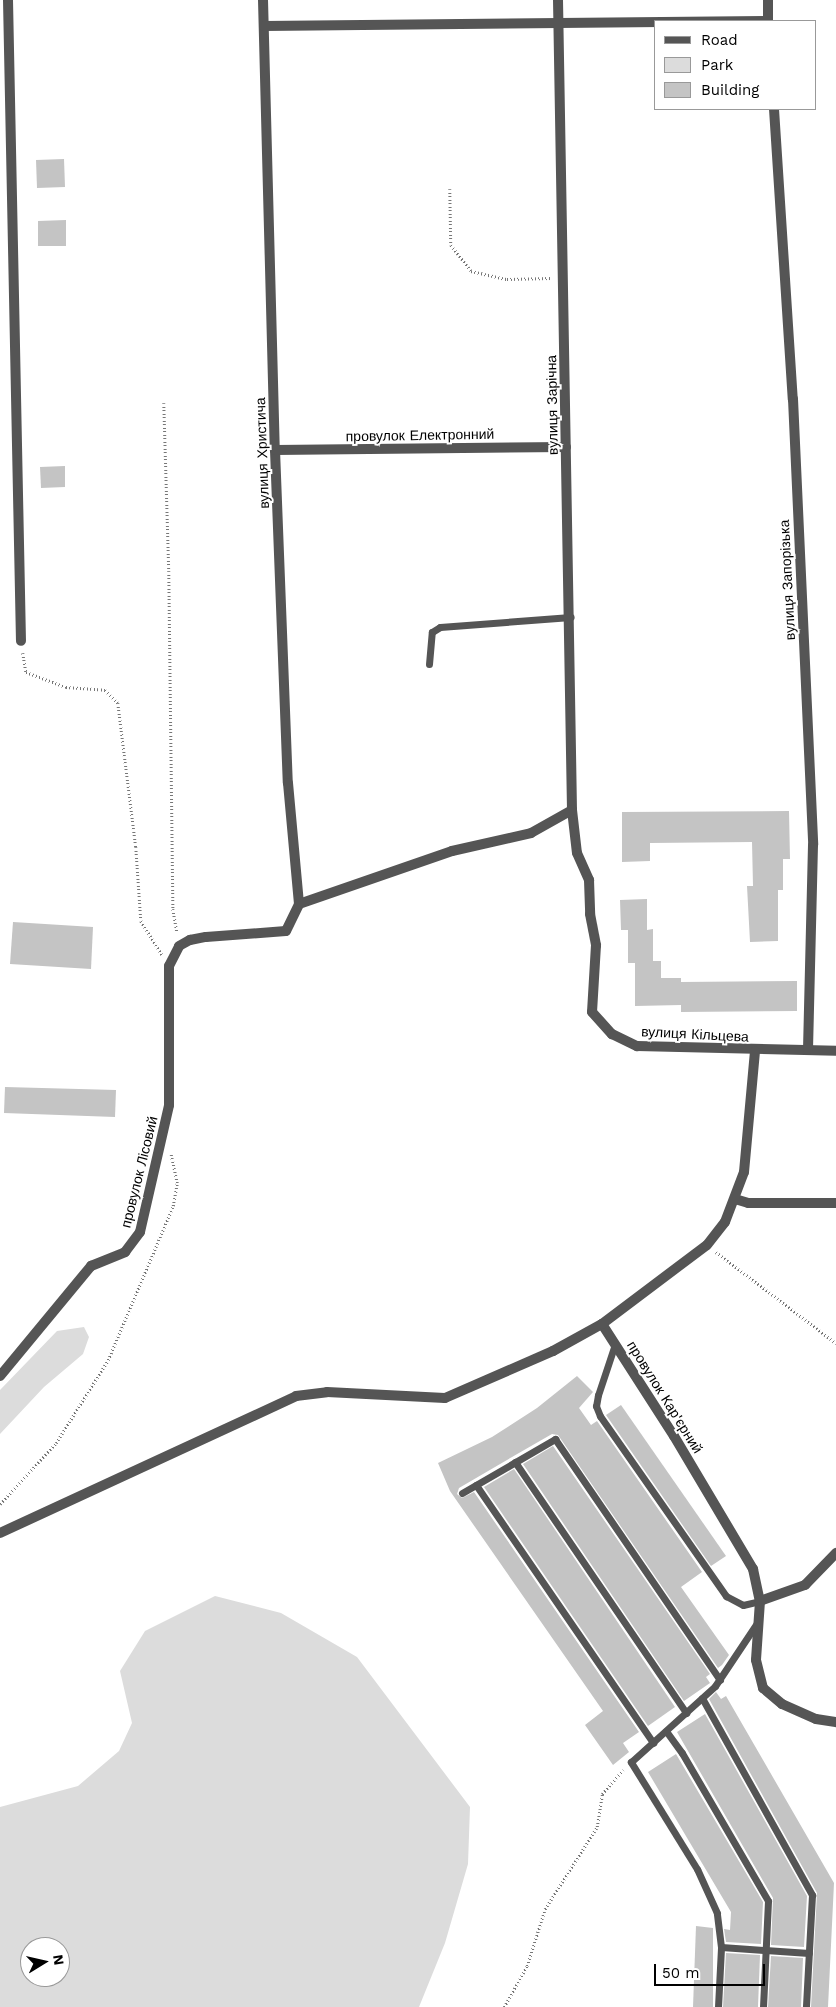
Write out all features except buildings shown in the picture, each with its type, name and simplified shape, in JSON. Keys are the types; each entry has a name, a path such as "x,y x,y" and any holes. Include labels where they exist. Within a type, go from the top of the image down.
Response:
{"street":[{"path":"8,0 22,641"},
{"name":"вулиця Христича","path":"263,0 275,450 288,783 298,904"},
{"name":"вулиця Зарічна","path":"558,0 571,617 572,810"},
{"path":"768,0 768,20"},
{"path":"264,26 559,24 654,21"},
{"name":"вулиця Запорізька","path":"774,110 793,399 813,845 808,1050"},
{"name":"провулок Електронний","path":"275,450 566,447"},
{"path":"179,946 190,940 206,937 286,931 298,904 452,851 531,834 572,810"},
{"name":"вулиця Кільцева","path":"572,810 576,853 589,880 590,914 596,945 592,1012 602,1025 612,1034 638,1046 755,1051 836,1051"},
{"name":"провулок Лісовий","path":"0,1376 15,1362 91,1266 115,1259 133,1244 144,1220 169,1105 169,966 179,946"},
{"path":"0,1533 296,1396 327,1392 445,1398 553,1351 602,1324 707,1245 725,1222 735,1199 747,1148 755,1051"},
{"path":"735,1199 748,1203 836,1203"},
{"name":"провулок Кар'єрний","path":"602,1324 753,1569 760,1601 756,1660 764,1688 782,1704 816,1719 836,1722"},
{"path":"760,1601 806,1586 836,1553"}],"lane":[{"path":"429,664 432,632 440,627 571,617"},
{"path":"615,1344 598,1395 596,1406 600,1416 726,1596 743,1605 760,1601"},
{"path":"462,1493 555,1439 720,1680"},
{"path":"515,1462 686,1713"},
{"path":"476,1484 653,1742"},
{"path":"718,2007 721,1947 717,1913 697,1869 631,1762 720,1680 746,1644 759,1618"},
{"path":"702,1698 812,1895 806,2007"},
{"path":"666,1731 682,1752 768,1901 762,2007"},
{"path":"721,1947 809,1953"}],"path":[{"path":"450,189 451,245 471,271 507,279 563,277"},
{"path":"164,404 169,571 173,909 179,946"},
{"path":"22,641 26,672 66,687 105,690 118,703 136,847 141,921 169,966"},
{"path":"0,1504 56,1443 108,1360 172,1206 177,1184 174,1163 162,1136"},
{"path":"707,1245 770,1297 836,1344"},
{"path":"504,2007 527,1966 545,1909 597,1827 602,1794 631,1762"}],"green space":[{"path":"84,1327 89,1337 83,1354 44,1387 0,1434 0,1390 57,1331"},
{"path":"215,1596 281,1613 357,1657 470,1807 468,1864 445,1943 419,2007 0,2007 0,1807 78,1786 119,1751 132,1723 120,1671 145,1631"}]}
